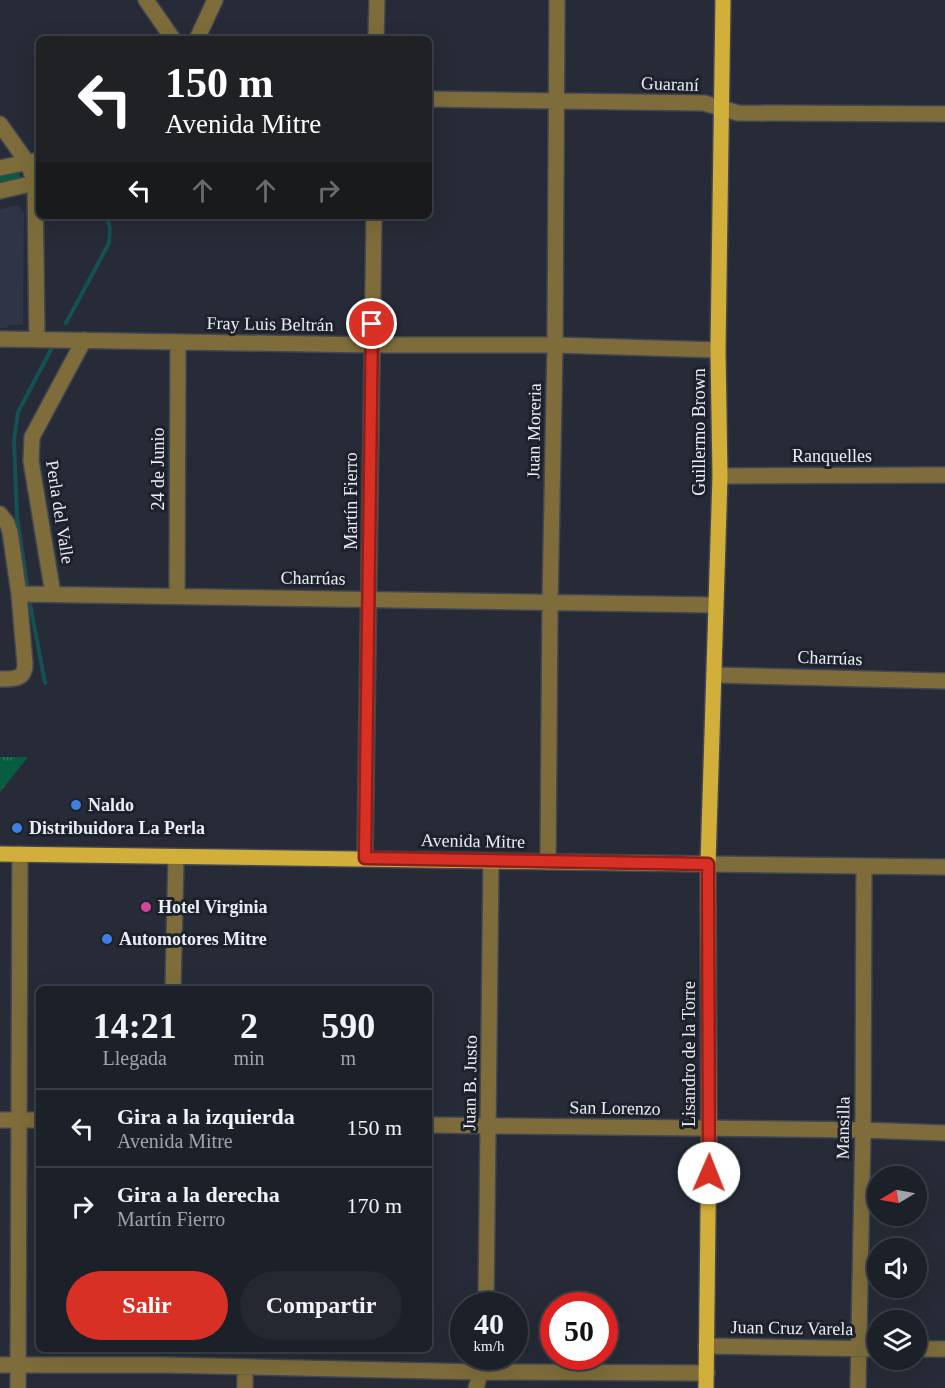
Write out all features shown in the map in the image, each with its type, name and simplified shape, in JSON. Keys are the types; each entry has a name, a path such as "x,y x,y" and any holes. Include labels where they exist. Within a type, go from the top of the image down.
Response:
{"main road":[{"name":"Guillermo Brown","path":"708,864 720,476 718,350 723,0"},
{"name":"Avenida Mitre","path":"0,854 708,864"},
{"name":"Lisandro de la Torre","path":"706,1380 709,1130 708,864"}],"street":[{"path":"146,0 171,36"},
{"path":"198,36 215,0"},
{"path":"376,0 376,36"},
{"name":"Juan Moreria","path":"548,862 557,0"},
{"name":"Guaraní","path":"432,99 704,104 738,113 945,114"},
{"path":"0,124 33,161 36,177"},
{"path":"0,168 33,161"},
{"path":"0,191 36,182"},
{"path":"37,219 37,340"},
{"name":"Martín Fierro","path":"365,858 374,219"},
{"name":"Fray Luis Beltrán","path":"0,339 372,345 555,345 718,350"},
{"name":"Perla del Valle","path":"47,594 31,460 32,437 84,340"},
{"name":"24 de Junio","path":"177,596 178,342"},
{"name":"Ranquelles","path":"720,476 945,475"},
{"path":"0,679 11,680 22,676 25,664 19,594 10,532 1,514"},
{"name":"Charrúas","path":"19,594 715,605"},
{"name":"Charrúas","path":"714,675 945,681"},
{"path":"18,1388 20,854"},
{"path":"173,986 176,856"},
{"name":"Juan B. Justo","path":"486,1292 491,861"},
{"name":"Avenida Mitre","path":"708,864 864,868 945,867"},
{"name":"Mansilla","path":"858,1388 863,1130 864,868"},
{"path":"0,1120 36,1120"},
{"name":"San Lorenzo","path":"432,1125 945,1133"},
{"name":"Juan Cruz Varela","path":"706,1346 867,1349"},
{"path":"927,1349 945,1349"},
{"path":"164,1352 164,1365"},
{"path":"0,1365 164,1365 706,1380"},
{"path":"245,1367 245,1388"},
{"path":"476,1388 480,1372"}],"shaded area":[{"path":"18,205 24,213 23,325 8,325 7,328 0,328 0,209"}],"green space":[{"path":"19,170 20,178 0,183 0,174"},
{"path":"0,757 28,757 0,792"}],"waterway":[{"path":"66,323 109,243 108,219"},
{"path":"28,591 17,517 14,440 18,412 54,344"},
{"path":"29,598 45,683"}],"place":[{"name":"Naldo","path":"76,805"},
{"name":"Distribuidora La Perla","path":"17,828"},
{"name":"Hotel Virginia","path":"146,907"},
{"name":"Automotores Mitre","path":"107,939"}],"route":[{"path":"372,324 365,858 708,864 709,1173"}]}
